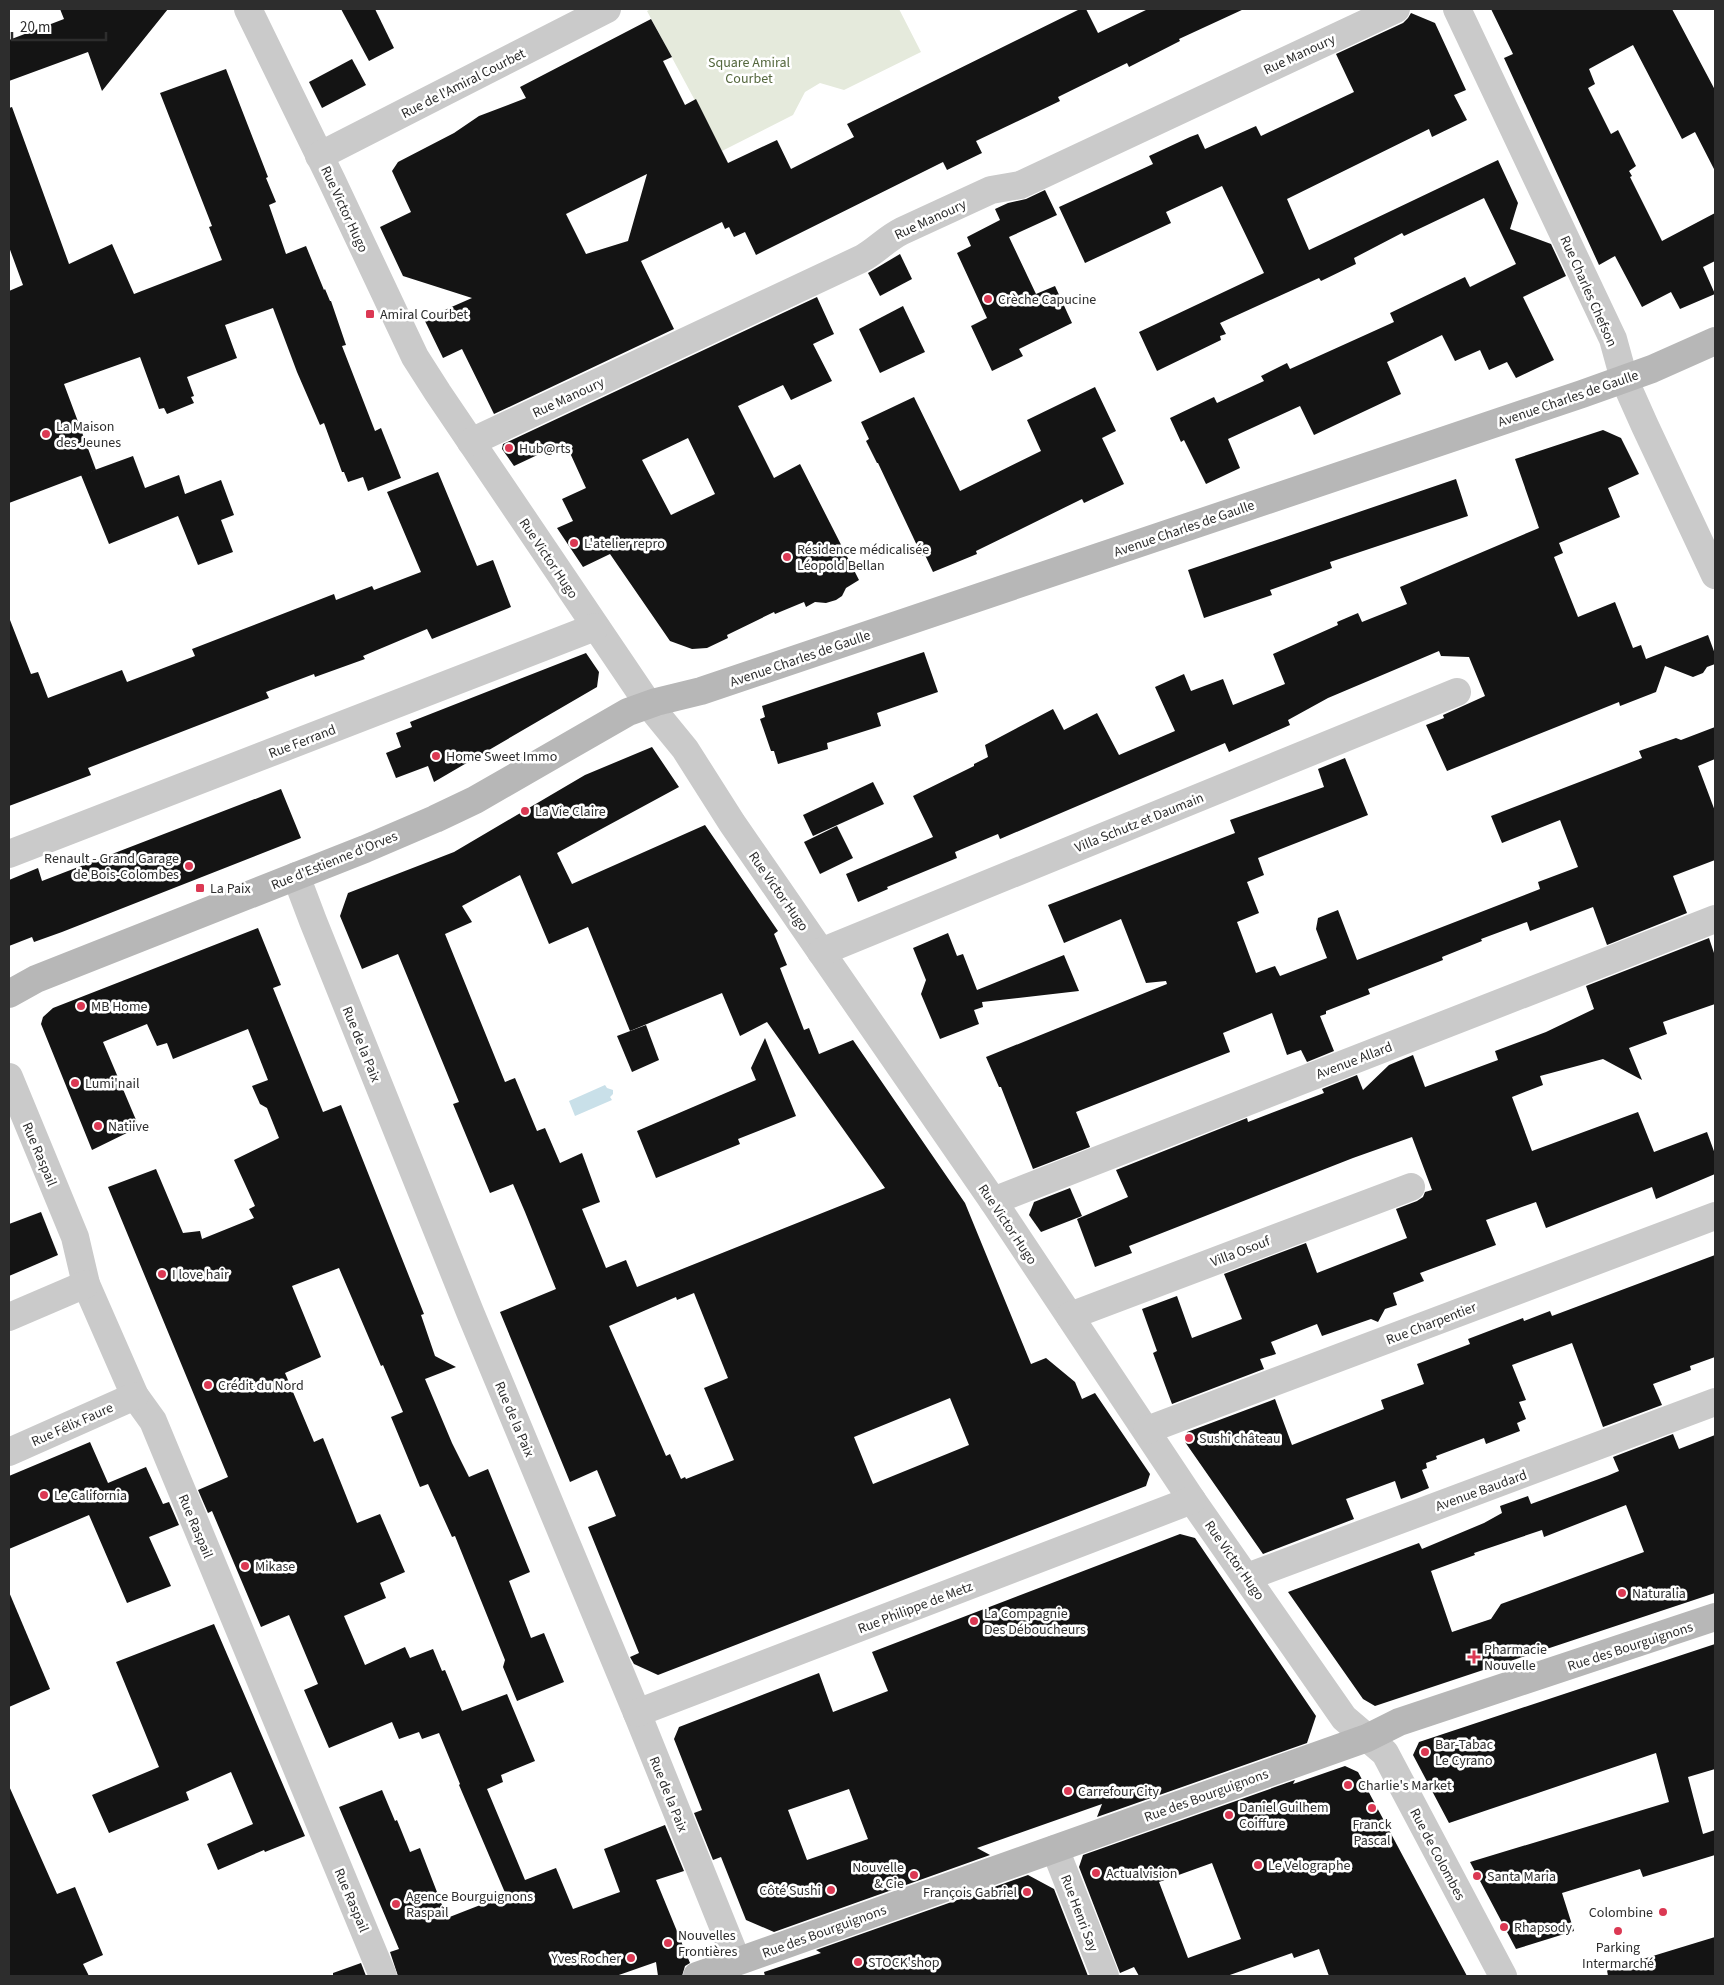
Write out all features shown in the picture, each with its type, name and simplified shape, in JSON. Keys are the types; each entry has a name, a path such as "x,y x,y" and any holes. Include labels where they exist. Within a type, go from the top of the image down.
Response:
{"street":[{"name":"Rue Victor Hugo","path":"248,9 415,357 649,705 686,749 732,823 993,1201 1192,1500 1344,1718 1367,1738"},
{"name":"Rue de l'Amiral Courbet","path":"319,156 607,9"},
{"name":"Rue Manoury","path":"471,442 861,259 876,251 888,239 902,231 991,190 1020,185 1396,9"},
{"name":"Rue Charles Chefson","path":"1457,9 1612,338 1624,379 1715,575"},
{"name":"Avenue Charles de Gaulle","path":"649,705 701,691 1624,379 1715,341"},
{"name":"Rue Ferrand","path":"9,854 595,626"},
{"name":"Villa Schutz et Daumain","path":"821,952 1457,692"},
{"name":"Rue d'Estienne d'Orves","path":"9,994 36,979 366,849 456,810 574,744 616,718 649,705"},
{"name":"Rue de la Paix","path":"296,876 466,1303 637,1713 737,1961"},
{"name":"Avenue Allard","path":"993,1201 1715,919"},
{"name":"Rue Raspail","path":"9,1077 75,1236 86,1284 135,1396 153,1421 383,1976"},
{"name":"Villa Osouf","path":"1070,1316 1411,1187"},
{"name":"Rue Charpentier","path":"1147,1430 1715,1216"},
{"path":"9,1317 86,1284"},
{"name":"Rue Félix Faure","path":"9,1452 135,1396"},
{"name":"Avenue Baudard","path":"1247,1577 1715,1402"},
{"name":"Rue Philippe de Metz","path":"637,1713 1192,1500"},
{"name":"Rue des Bourguignons","path":"697,1976 1367,1738 1399,1722 1715,1618"},
{"name":"Rue de Colombes","path":"1367,1738 1384,1753 1503,1976"},
{"name":"Rue Henri Say","path":"1056,1849 1105,1976"}],"green space":[{"name":"Square Amiral Courbet","path":"651,9 899,9 921,52 844,90 820,83 805,92 793,115 722,151 647,11"}],"water":[{"path":"605,1085 613,1090 613,1094 610,1097 612,1100 575,1116 569,1101"}],"building":[{"path":"60,9 168,9 102,91 88,52 9,81 9,40 64,19"},
{"path":"341,9 375,9 394,48 369,61"},
{"path":"1080,9 1086,9 1098,33 1148,9 1244,9 1179,39 1180,41 1129,67 1127,63 1058,97 1060,101 976,141 982,153 947,170 943,162 756,255 745,232 734,237 729,227 725,229 722,222 641,261 674,329 494,414 462,349 443,358 424,319 472,298 403,276 380,227 411,212 392,171 398,162 454,133 479,116 526,98 520,87 651,19 672,57 663,61 685,105 696,99 728,163 777,140 791,169 854,137 847,124","holes":["647,174 628,241 586,254 566,214"]},
{"path":"1491,9 1672,9 1715,90 1715,171 1695,132 1682,139 1633,45 1589,69 1595,84 1588,88 1611,134 1618,130 1636,166 1629,171 1632,176 1630,177 1662,241 1715,213 1715,261 1703,267 1715,294 1680,309 1671,292 1642,307 1615,256 1599,265 1504,58 1513,54"},
{"path":"1411,13 1435,23 1466,90 1454,95 1467,120 1432,137 1429,129 1287,199 1309,250 1498,160 1518,203 1510,229 1551,244 1566,276 1523,297 1554,360 1516,378 1507,362 1489,370 1480,350 1455,361 1442,335 1387,362 1401,394 1314,435 1300,406 1228,439 1240,468 1206,484 1184,440 1181,442 1170,418 1214,397 1217,403 1264,381 1261,376 1287,363 1290,369 1394,322 1390,313 1465,277 1470,287 1516,264 1484,198 1404,236 1402,233 1354,258 1356,264 1321,281 1319,278 1220,323 1226,334 1220,336 1221,340 1157,371 1139,332 1264,273 1222,186 1166,212 1171,223 1085,263 1059,207 1153,164 1149,156 1190,137 1198,134 1205,149 1256,126 1261,136 1354,92 1336,54 1403,23"},
{"path":"352,59 366,85 322,108 309,82"},
{"path":"226,69 268,177 266,178 276,202 269,205 286,254 306,246 324,290 331,301 346,345 342,346 375,431 381,428 401,478 368,491 363,477 348,482 344,472 342,472 324,423 320,425 297,372 273,308 225,325 237,358 187,377 194,396 191,397 194,403 167,414 164,408 159,409 140,357 64,384 96,470 9,503 9,291 23,285 9,247 9,108 12,107 69,264 112,244 134,294 222,260 209,227 212,226 160,93"},
{"path":"1045,190 1057,215 1009,237 1036,294 1055,286 1072,323 1019,349 1023,356 992,371 971,326 987,318 957,253 971,246 967,237 1000,220 995,209 1008,203 1026,199"},
{"path":"900,254 912,279 880,296 868,273"},
{"path":"817,297 834,334 813,344 832,381 791,400 783,385 738,406 774,478 800,464 859,580 846,588 842,596 836,600 826,603 815,602 806,607 804,602 775,614 774,612 727,635 728,638 707,648 692,649 670,641 610,554 583,567 557,528 573,521 562,499 586,488 565,442 514,466 502,449 503,444","holes":["688,438 715,494 671,515 642,460"]},
{"path":"903,306 925,352 880,373 859,329"},
{"path":"1095,387 1116,431 1102,438 1124,484 1084,503 1082,499 976,551 977,554 933,572 925,555 922,556 866,441 869,439 861,422 914,397 960,491 1041,451 1027,420"},
{"path":"1603,430 1621,438 1639,474 1608,488 1620,517 1559,543 1563,553 1554,557 1578,617 1615,602 1633,648 1641,645 1646,659 1708,635 1715,654 1715,664 1707,667 1703,673 1693,677 1665,666 1656,692 1620,706 1619,702 1447,771 1426,725 1444,718 1443,715 1485,696 1469,657 1441,656 1439,651 1328,698 1288,720 1290,725 1229,752 1225,743 1000,839 998,834 955,852 957,858 887,887 888,889 858,902 846,874 933,837 913,796 974,766 974,764 988,757 985,745 1053,709 1064,730 1097,713 1119,755 1175,731 1155,687 1184,674 1191,691 1223,679 1233,705 1285,684 1273,654 1338,625 1337,622 1358,613 1362,622 1407,604 1400,587 1539,528 1515,459"},
{"path":"133,456 145,488 179,475 185,494 221,480 234,515 221,520 233,552 198,565 178,516 109,544 81,475"},
{"path":"438,472 477,566 493,560 511,607 432,639 427,629 363,656 365,659 315,677 314,674 266,692 269,698 88,768 91,775 9,806 10,620 31,674 38,672 48,698 122,670 127,682 195,656 192,649 334,594 336,600 372,586 374,590 421,572 387,492"},
{"path":"1456,479 1468,516 1330,562 1332,568 1270,590 1272,595 1204,618 1188,570"},
{"path":"924,652 938,692 877,713 881,726 827,743 828,749 778,764 774,751 771,751 760,719 765,717 762,706"},
{"path":"586,653 599,672 597,687 434,782 428,766 396,778 386,753 401,747 396,733 412,727 410,722"},
{"path":"1715,727 1715,759 1698,766 1715,811 1715,860 1673,876 1687,913 1607,945 1593,907 1530,931 1527,922 1481,939 1482,941 1442,957 1443,960 1368,989 1370,994 1326,1011 1326,1014 1320,1016 1334,1051 1307,1062 1301,1050 1287,1055 1272,1013 1223,1033 1230,1052 1076,1112 1090,1147 1033,1169 1001,1087 999,1087 986,1057 1167,984 1166,981 1146,983 1121,919 1064,943 1048,905 1235,833 1230,820 1324,787 1318,769 1345,758 1368,815 1258,858 1264,875 1247,882 1259,913 1237,922 1256,973 1275,966 1280,976 1327,958 1316,929 1318,918 1338,910 1357,960 1540,889 1538,882 1578,867 1560,820 1502,843 1491,816 1642,758 1639,751 1676,738 1681,740"},
{"path":"652,747 679,787 557,853 572,884 705,825 778,931 774,934 787,965 780,968 804,1030 809,1028 819,1054 853,1040 965,1203 1031,1364 1046,1358 1075,1382 1082,1399 1095,1393 1150,1474 1146,1486 658,1675 634,1664 630,1657 639,1653 588,1527 616,1516 597,1470 570,1482 500,1312 556,1289 513,1184 490,1193 453,1104 459,1102 398,954 362,969 340,916 348,893 454,852 585,775","holes":["520,875 549,944 588,927 630,1031 722,993 740,1036 767,1022 885,1188 637,1287 626,1260 606,1268 582,1209 600,1202 582,1153 560,1163 545,1128 537,1131 515,1078 505,1082 445,934 472,922 462,906","694,1293 728,1378 704,1388 734,1460 686,1479 685,1477 681,1479 670,1454 666,1456 609,1326 676,1297 677,1300","950,1398 969,1445 873,1484 854,1437"]},
{"path":"873,782 884,804 813,836 803,815"},
{"path":"281,789 301,838 62,932 34,942 32,937 9,946 9,880 38,868 42,881"},
{"path":"837,826 853,858 820,874 804,842"},
{"path":"258,928 281,985 273,988 323,1112 341,1105 424,1314 421,1315 435,1356 456,1367 425,1379 452,1443 469,1477 488,1469 530,1572 509,1581 531,1638 544,1633 564,1682 517,1701 503,1667 505,1660 455,1536 452,1537 428,1484 420,1487 391,1417 403,1412 339,1268 292,1286 321,1357 285,1373 314,1442 323,1438 357,1523 380,1514 405,1572 380,1583 386,1598 344,1616 365,1665 405,1647 410,1658 433,1649 442,1671 445,1670 462,1711 507,1694 535,1761 501,1775 503,1782 487,1789 525,1880 556,1868 573,1909 620,1892 604,1849 665,1825 684,1871 656,1880 690,1963 685,1966 682,1976 658,1976 656,1962 616,1976 398,1976 390,1952 399,1949 339,1807 382,1790 410,1852 420,1848 447,1918 506,1895 439,1733 422,1739 419,1732 399,1739 392,1722 329,1748 304,1690 318,1684 289,1615 261,1627 212,1511 208,1513 198,1490 228,1477 108,1187 156,1169 183,1233 200,1231 202,1239 254,1218 249,1209 255,1206 234,1160 279,1138 267,1108 260,1104 252,1086 268,1080 248,1029 173,1059 167,1043 157,1046 147,1024 103,1042 139,1127 92,1150 41,1024 43,1017 53,1008"},
{"path":"948,933 957,956 963,954 977,990 1064,955 1079,991 982,1002 983,1007 974,1010 979,1024 940,1039 921,994 926,980 913,948"},
{"path":"1709,938 1715,956 1715,1004 1663,1022 1667,1034 1629,1048 1642,1080 1603,1059 1540,1076 1543,1085 1512,1097 1532,1151 1638,1112 1654,1152 1707,1132 1715,1154 1715,1174 1656,1199 1652,1187 1546,1228 1536,1202 1486,1220 1496,1245 1420,1273 1424,1281 1393,1293 1397,1305 1385,1309 1378,1322 1371,1319 1322,1336 1317,1324 1271,1342 1276,1354 1260,1359 1264,1369 1172,1404 1153,1353 1157,1351 1142,1309 1177,1296 1192,1338 1242,1319 1224,1274 1306,1243 1317,1273 1407,1238 1396,1209 1417,1201 1423,1197 1425,1192 1432,1190 1412,1137 1353,1158 1129,1246 1132,1253 1095,1267 1077,1219 1128,1197 1116,1170 1247,1118 1248,1122 1324,1093 1322,1089 1357,1075 1363,1090 1389,1065 1413,1055 1425,1087 1498,1060 1495,1051 1546,1032 1594,1009 1586,986"},
{"path":"646,1025 659,1060 632,1072 617,1036"},
{"path":"765,1038 796,1116 738,1139 740,1144 656,1178 637,1131 756,1080 751,1068"},
{"path":"1070,1188 1082,1216 1041,1232 1029,1215 1034,1202"},
{"path":"41,1212 58,1255 9,1276 9,1224"},
{"path":"1715,1255 1715,1357 1690,1366 1691,1370 1653,1384 1662,1405 1603,1427 1572,1343 1512,1365 1526,1400 1519,1402 1526,1419 1517,1423 1520,1431 1486,1444 1484,1438 1436,1456 1437,1459 1426,1463 1427,1468 1422,1470 1429,1488 1417,1493 1401,1499 1395,1481 1346,1499 1354,1519 1263,1554 1185,1442 1187,1432 1275,1399 1292,1445 1384,1409 1381,1400 1424,1384 1417,1364 1470,1344 1468,1339 1523,1318 1524,1321 1550,1311 1552,1316"},
{"path":"1673,1434 1679,1449 1715,1435 1715,1593 1375,1706 1363,1699 1288,1592 1419,1543 1422,1549 1484,1523 1502,1513 1500,1506 1528,1496 1531,1504 1607,1476 1619,1471 1613,1457","holes":["1626,1505 1644,1552 1501,1604 1491,1619 1452,1632 1431,1571 1475,1555 1474,1553 1542,1530 1544,1537"]},
{"path":"90,1442 108,1483 146,1467 163,1504 169,1502 179,1525 149,1537 171,1586 127,1603 89,1515 9,1549 9,1476"},
{"path":"1180,1534 1195,1538 1316,1716 1307,1743 1097,1817 1102,1804 977,1848 990,1855 774,1932 746,1920 721,1857 713,1860 694,1813 702,1810 674,1739 679,1727 819,1673 833,1712 888,1691 872,1652","holes":["849,1789 868,1839 807,1860 788,1810"]},
{"path":"9,1592 50,1689 9,1707"},
{"path":"214,1624 305,1836 265,1852 264,1850 218,1870 207,1844 253,1824 231,1772 186,1792 189,1800 109,1833 92,1795 159,1767 116,1662"},
{"path":"1715,1644 1715,1769 1688,1777 1703,1834 1715,1830 1715,1855 1643,1877 1640,1869 1562,1893 1574,1931 1516,1949 1470,1862 1669,1802 1656,1753 1449,1823 1413,1755 1419,1742"},
{"path":"1345,1766 1358,1772 1467,1976 1329,1976 1319,1949 1294,1958 1292,1953 1227,1976 1139,1976 1134,1967 1120,1973 1079,1867 1083,1855 1295,1780 1293,1784","holes":["1212,1863 1241,1939 1188,1958 1159,1882"]},
{"path":"9,1786 57,1894 75,1887 103,1955 83,1964 89,1976 9,1976"},
{"path":"1028,1875 1054,1889 1088,1976 765,1976 764,1972 821,1953 816,1950"},
{"path":"1715,1937 1715,1976 1608,1976 1607,1970"},
{"path":"361,1963 366,1976 333,1976 333,1973"}],"place":[{"name":"Crèche Capucine","path":"988,299"},
{"name":"Amiral Courbet","path":"370,314"},
{"name":"La Maison des Jeunes","path":"46,434"},
{"name":"Hub@rts","path":"509,448"},
{"name":"L'atelier repro","path":"574,543"},
{"name":"Résidence médicalisée Léopold Bellan","path":"787,557"},
{"name":"Home Sweet Immo","path":"436,756"},
{"name":"La Vie Claire","path":"525,811"},
{"name":"Renault - Grand Garage de Bois-Colombes","path":"189,866"},
{"name":"La Paix","path":"200,888"},
{"name":"MB Home","path":"81,1006"},
{"name":"Lumi'nail","path":"75,1083"},
{"name":"Natiive","path":"98,1126"},
{"name":"I love hair","path":"162,1274"},
{"name":"Crédit du Nord","path":"208,1385"},
{"name":"Sushi château","path":"1189,1438"},
{"name":"Le California","path":"44,1495"},
{"name":"Mikase","path":"245,1566"},
{"name":"Naturalia","path":"1622,1593"},
{"name":"La Compagnie Des Déboucheurs","path":"974,1621"},
{"name":"Pharmacie Nouvelle","path":"1474,1657"},
{"name":"Bar-Tabac Le Cyrano","path":"1425,1752"},
{"name":"Charlie's Market","path":"1348,1785"},
{"name":"Carrefour City","path":"1068,1791"},
{"name":"Franck Pascal","path":"1372,1808"},
{"name":"Daniel Guilhem Coiffure","path":"1229,1815"},
{"name":"Le Velographe","path":"1258,1865"},
{"name":"Actualvision","path":"1096,1873"},
{"name":"Nouvelle & Cie","path":"914,1875"},
{"name":"Santa Maria","path":"1477,1876"},
{"name":"Côté Sushi","path":"831,1890"},
{"name":"François Gabriel","path":"1027,1892"},
{"name":"Agence Bourguignons Raspail","path":"396,1904"},
{"name":"Colombine","path":"1663,1912"},
{"name":"Rhapsody","path":"1504,1927"},
{"name":"Parking Intermarché","path":"1618,1931"},
{"name":"Nouvelles Frontières","path":"668,1943"},
{"name":"Yves Rocher","path":"631,1958"},
{"name":"STOCK'shop","path":"858,1962"}]}
